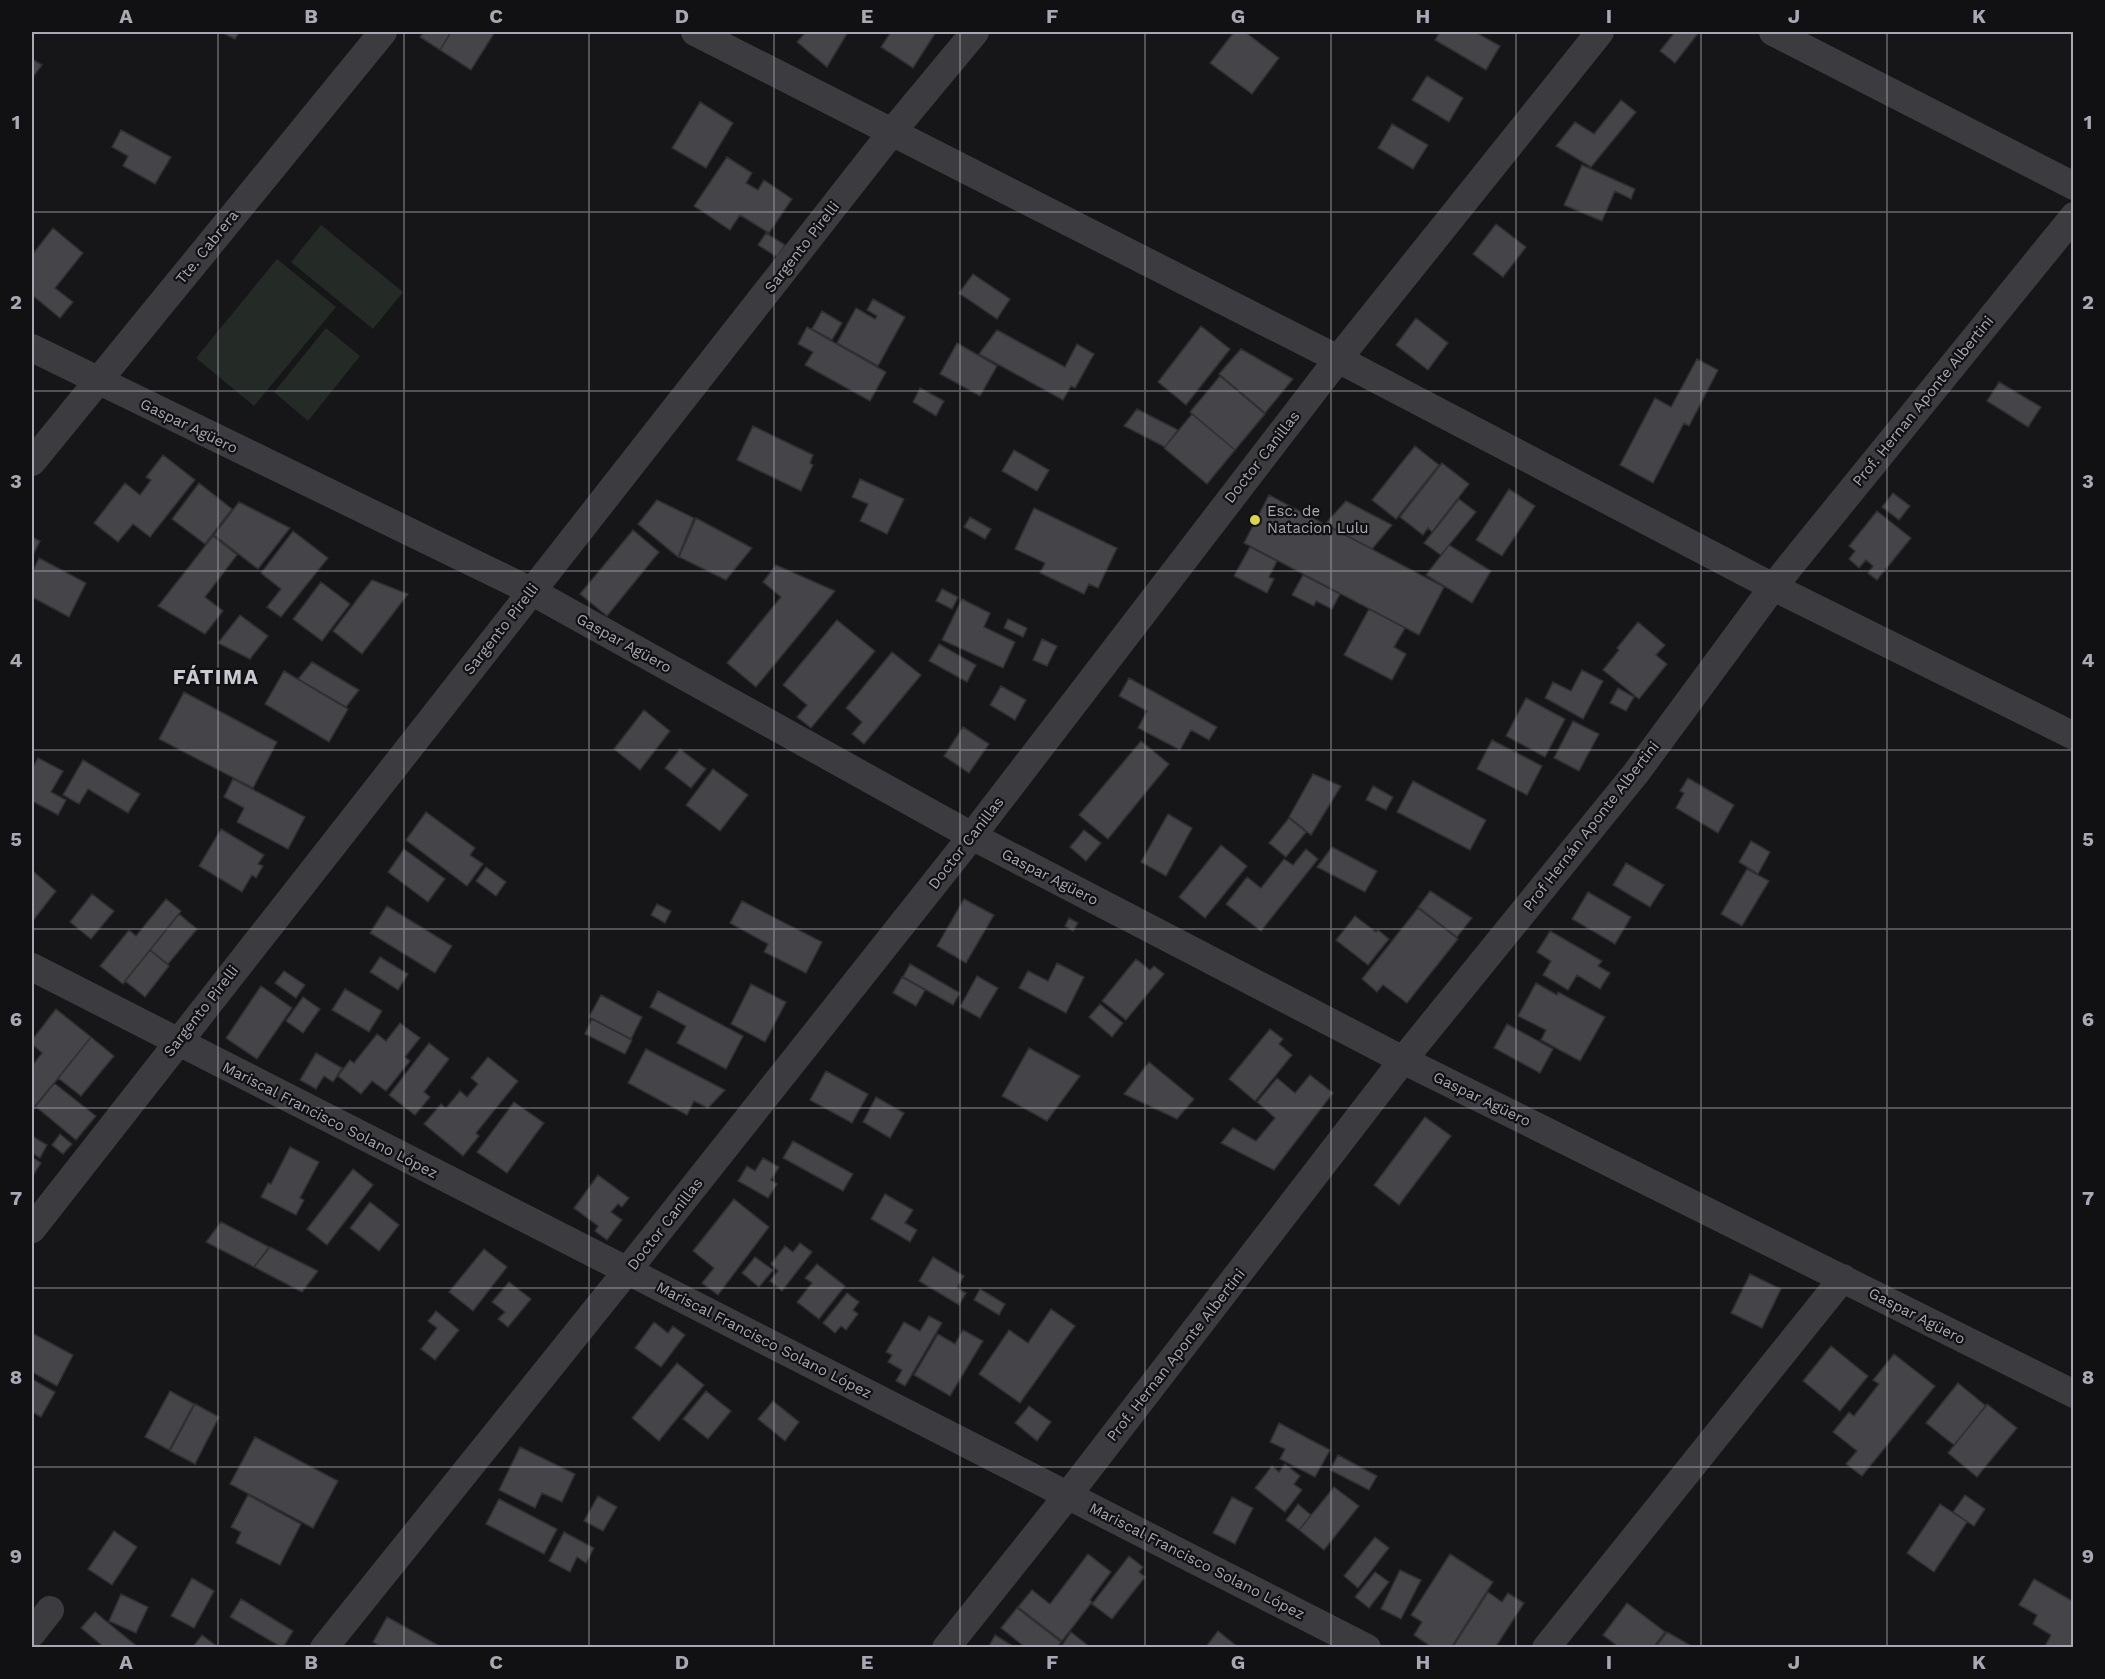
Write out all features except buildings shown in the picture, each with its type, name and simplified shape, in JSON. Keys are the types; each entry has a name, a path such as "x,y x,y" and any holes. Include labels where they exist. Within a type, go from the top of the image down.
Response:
{"street":[{"name":"Tte. Cabrera","path":"32,462 383,32"},
{"path":"695,32 1338,359 1773,587 2073,736"},
{"name":"Sargento Pirelli","path":"32,1229 177,1041 892,132 975,32"},
{"name":"Doctor Canillas","path":"324,1647 627,1271 972,836 1338,359 1600,32"},
{"path":"1773,32 2073,186"},
{"name":"Prof. Hernan Aponte Albertini","path":"1773,587 2073,216"},
{"name":"Gaspar Agüero","path":"32,348 96,382 531,591 972,836 1403,1060 2073,1394"},
{"name":"Prof Hernán Aponte Albertini","path":"1403,1060 1636,773 1773,587"},
{"name":"Mariscal Francisco Solano López","path":"32,968 1367,1647"},
{"name":"Prof. Hernan Aponte Albertini","path":"946,1647 1068,1495 1403,1060"},
{"path":"1546,1647 1843,1278"},
{"path":"32,1633 50,1610"}],"shaded area":[{"path":"321,225 403,292 373,329 291,262"},
{"path":"277,259 336,307 254,406 196,358"},
{"path":"326,328 360,356 308,421 274,392"}],"place":[{"name":"Esc. de Natacion Lulu","path":"1255,520"}],"district":[{"name":"FÁTIMA","path":"216,676"}]}
